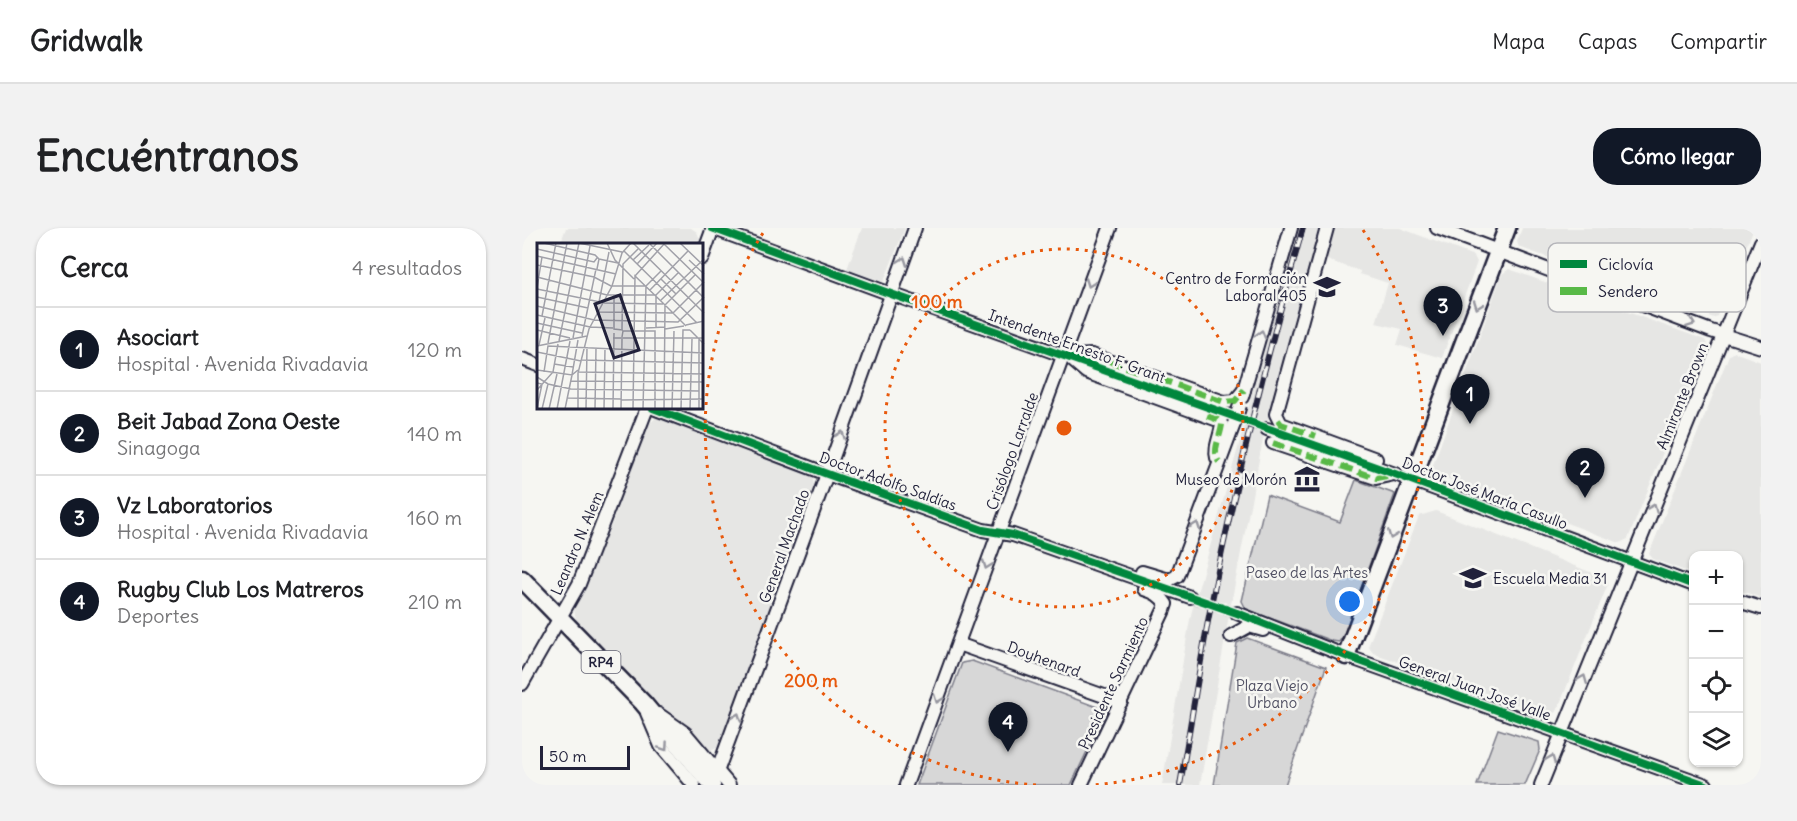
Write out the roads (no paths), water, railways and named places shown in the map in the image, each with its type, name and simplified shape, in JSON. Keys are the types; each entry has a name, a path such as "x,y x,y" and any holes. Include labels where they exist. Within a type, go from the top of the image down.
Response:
{"main road":[{"path":"1346,656 1507,228"},
{"name":"RP4","path":"522,579 715,778"}],"street":[{"name":"Intendente Ernesto F. Grant","path":"713,228 1066,356 1232,420"},
{"path":"704,253 713,228"},
{"name":"General Machado","path":"715,778 915,228"},
{"name":"Crisólogo Larralde","path":"906,785 998,533 1066,356 1110,228"},
{"path":"1219,462 1232,420 1240,405 1292,228"},
{"name":"Doctor José María Casullo","path":"1327,228 1276,414 1281,424 1386,462 1395,474"},
{"path":"1437,228 1548,269"},
{"name":"Almirante Brown","path":"1746,280 1761,242"},
{"path":"1663,312 1761,347"},
{"name":"Almirante Brown","path":"1541,785 1733,312"},
{"name":"Intendente Ernesto F. Grant","path":"1066,356 1092,355 1224,402 1235,401 1244,390"},
{"name":"Intendente Ernesto F. Grant","path":"1066,356 1086,372 1218,420 1222,424 1215,452 1219,462"},
{"path":"522,359 537,365"},
{"name":"Leandro N. Alem","path":"522,684 579,584 646,410"},
{"name":"Doctor Adolfo Saldías","path":"658,410 983,530 1013,535 1116,572 1130,584 1158,594"},
{"name":"Doctor José María Casullo","path":"1267,429 1689,583"},
{"name":"Doctor José María Casullo","path":"1273,444 1376,478 1395,474"},
{"name":"Doctor Adolfo Saldías","path":"1116,572 1134,570 1169,580 1179,573 1219,462"},
{"path":"1116,572 1190,597"},
{"name":"Presidente Sarmiento","path":"1081,785 1164,610 1166,604 1158,594"},
{"path":"1743,603 1761,609"},
{"name":"General Juan José Valle","path":"1237,614 1346,656 1706,785"},
{"name":"General Juan José Valle","path":"1231,636 1253,626 1296,642 1303,640"},
{"name":"Doyhenard","path":"958,644 1120,702"},
{"path":"643,704 685,733 715,778 729,785"},
{"path":"643,704 661,746 694,785"}],"tunnel":[{"path":"1230,415 1267,429"},
{"path":"1190,597 1237,613"}],"railway":[{"path":"1180,785 1208,623 1232,506 1265,367 1303,228"}],"place":[{"name":"Centro de Formación Laboral 405","path":"1327,287"},
{"name":"Vz Laboratorios","path":"1443,336"},
{"name":"Asociart","path":"1470,424"},
{"name":"Museo de Morón","path":"1307,479"},
{"name":"Beit Jabad Zona Oeste","path":"1585,498"},
{"name":"Escuela Media 31","path":"1473,578"},
{"name":"Rugby Club Los Matreros","path":"1008,752"}],"park label":[{"name":"Paseo de las Artes","path":"1307,572"},
{"name":"Plaza Viejo Urbano","path":"1272,694"}]}
